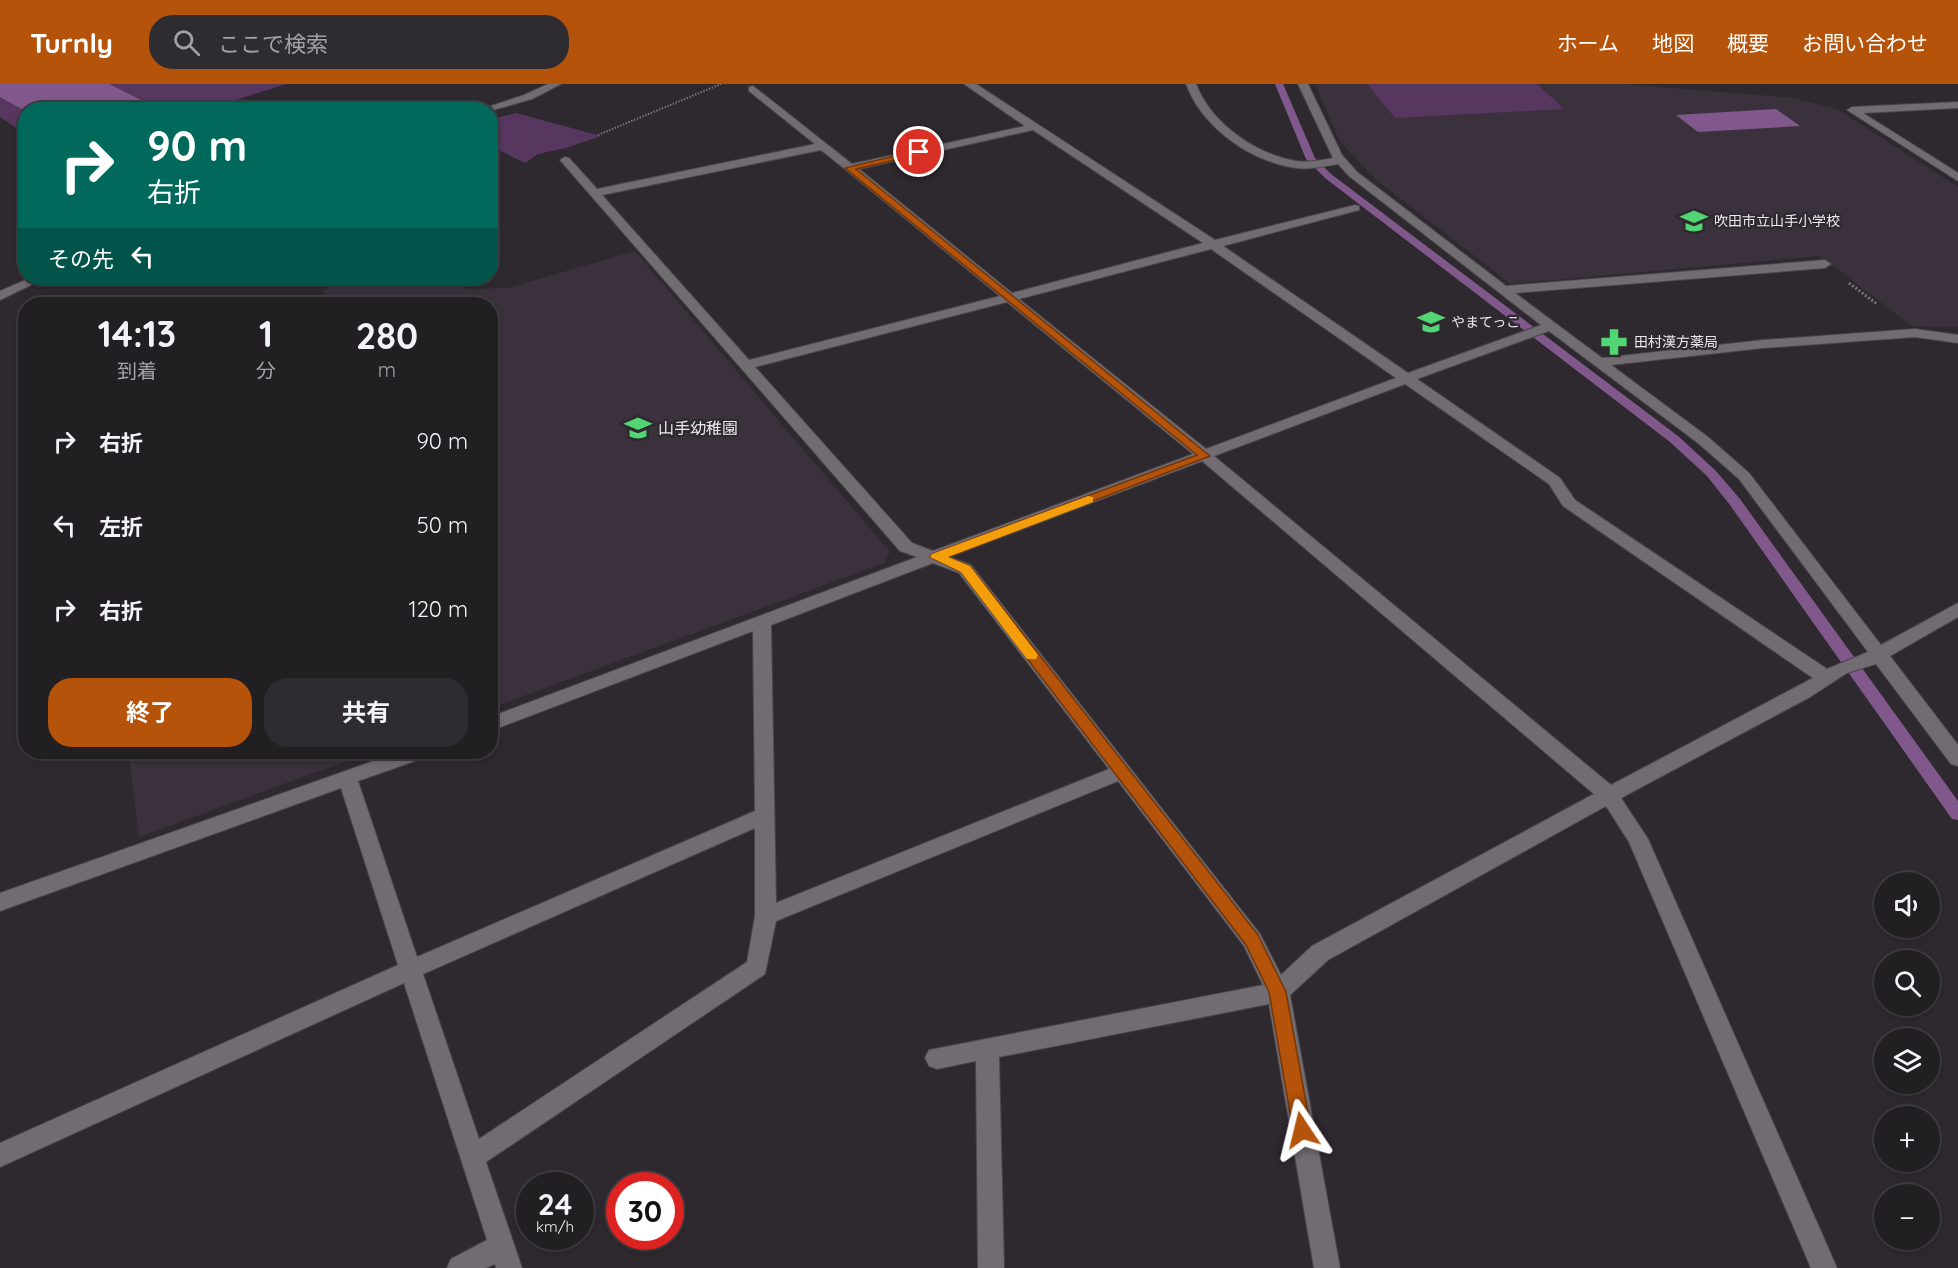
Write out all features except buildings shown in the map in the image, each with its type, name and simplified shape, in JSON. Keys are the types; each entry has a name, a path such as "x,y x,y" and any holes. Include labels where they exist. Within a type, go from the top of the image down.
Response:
{"street":[{"path":"498,106 528,98 556,84"},
{"path":"969,84 1212,243 1556,481 1569,503 1834,673"},
{"path":"1191,84 1194,96 1219,127 1253,150 1295,165 1339,161"},
{"path":"1303,84 1339,161 1367,186 1503,290 1546,328 1599,362 1704,440 1744,476 1871,658 1958,759"},
{"path":"753,89 1205,456 1609,795 1638,839 1824,1268"},
{"path":"1958,105 1852,110 1958,178"},
{"path":"850,168 1034,127"},
{"path":"596,193 823,146"},
{"path":"565,160 906,547 965,569 1252,940 1278,992 1327,1268"},
{"path":"746,365 1212,243 1355,208"},
{"path":"1503,290 1825,264"},
{"path":"0,296 24,285"},
{"path":"498,721 1546,328"},
{"path":"1599,362 1763,344 1915,333 1958,339"},
{"path":"937,1058 1278,992 1320,953 1609,795 1804,692 1834,673 1871,658 1958,609"},
{"path":"473,1157 757,967 766,916 762,621"},
{"path":"0,902 401,759"},
{"path":"766,916 1122,772"},
{"path":"348,779 505,1257 460,1268"},
{"path":"0,1155 412,969 765,815"},
{"path":"987,1048 991,1268"}],"path":[{"path":"598,135 721,84"},
{"path":"1825,264 1915,333"}],"shaded area":[{"path":"0,84 286,84 230,102 18,102 18,129 0,117"},
{"path":"0,84 109,84 145,102 18,102 18,107 0,97"},
{"name":"吹田市立山手小学校","path":"1315,84 1622,84 1794,98 1837,109 1958,187 1958,327 1912,326 1820,256 1511,284 1375,179 1339,140"},
{"path":"1367,84 1537,84 1564,109 1395,118"},
{"path":"1776,109 1800,126 1698,132 1676,115"},
{"path":"516,113 601,136 566,148 538,154 525,163 498,150 498,117"},
{"name":"山手幼稚園","path":"635,251 890,552 884,563 498,705 498,297 327,297 323,290 335,285 463,285 467,289 508,288"},
{"path":"129,759 352,759 139,837"}],"waterway":[{"path":"1279,84 1311,159 1328,176 1674,439 1711,473 1735,502 1958,814"}],"slow traffic":[{"path":"1032,655 965,569 936,557 1088,500"}],"place":[{"name":"吹田市立山手小学校","path":"1694,221"},
{"name":"やまてっこ","path":"1431,322"},
{"name":"田村漢方薬局","path":"1614,342"},
{"name":"山手幼稚園","path":"638,428"}],"route":[{"path":"919,152 850,168 1205,456 936,557 965,569 1252,940 1278,992 1302,1130"}]}
